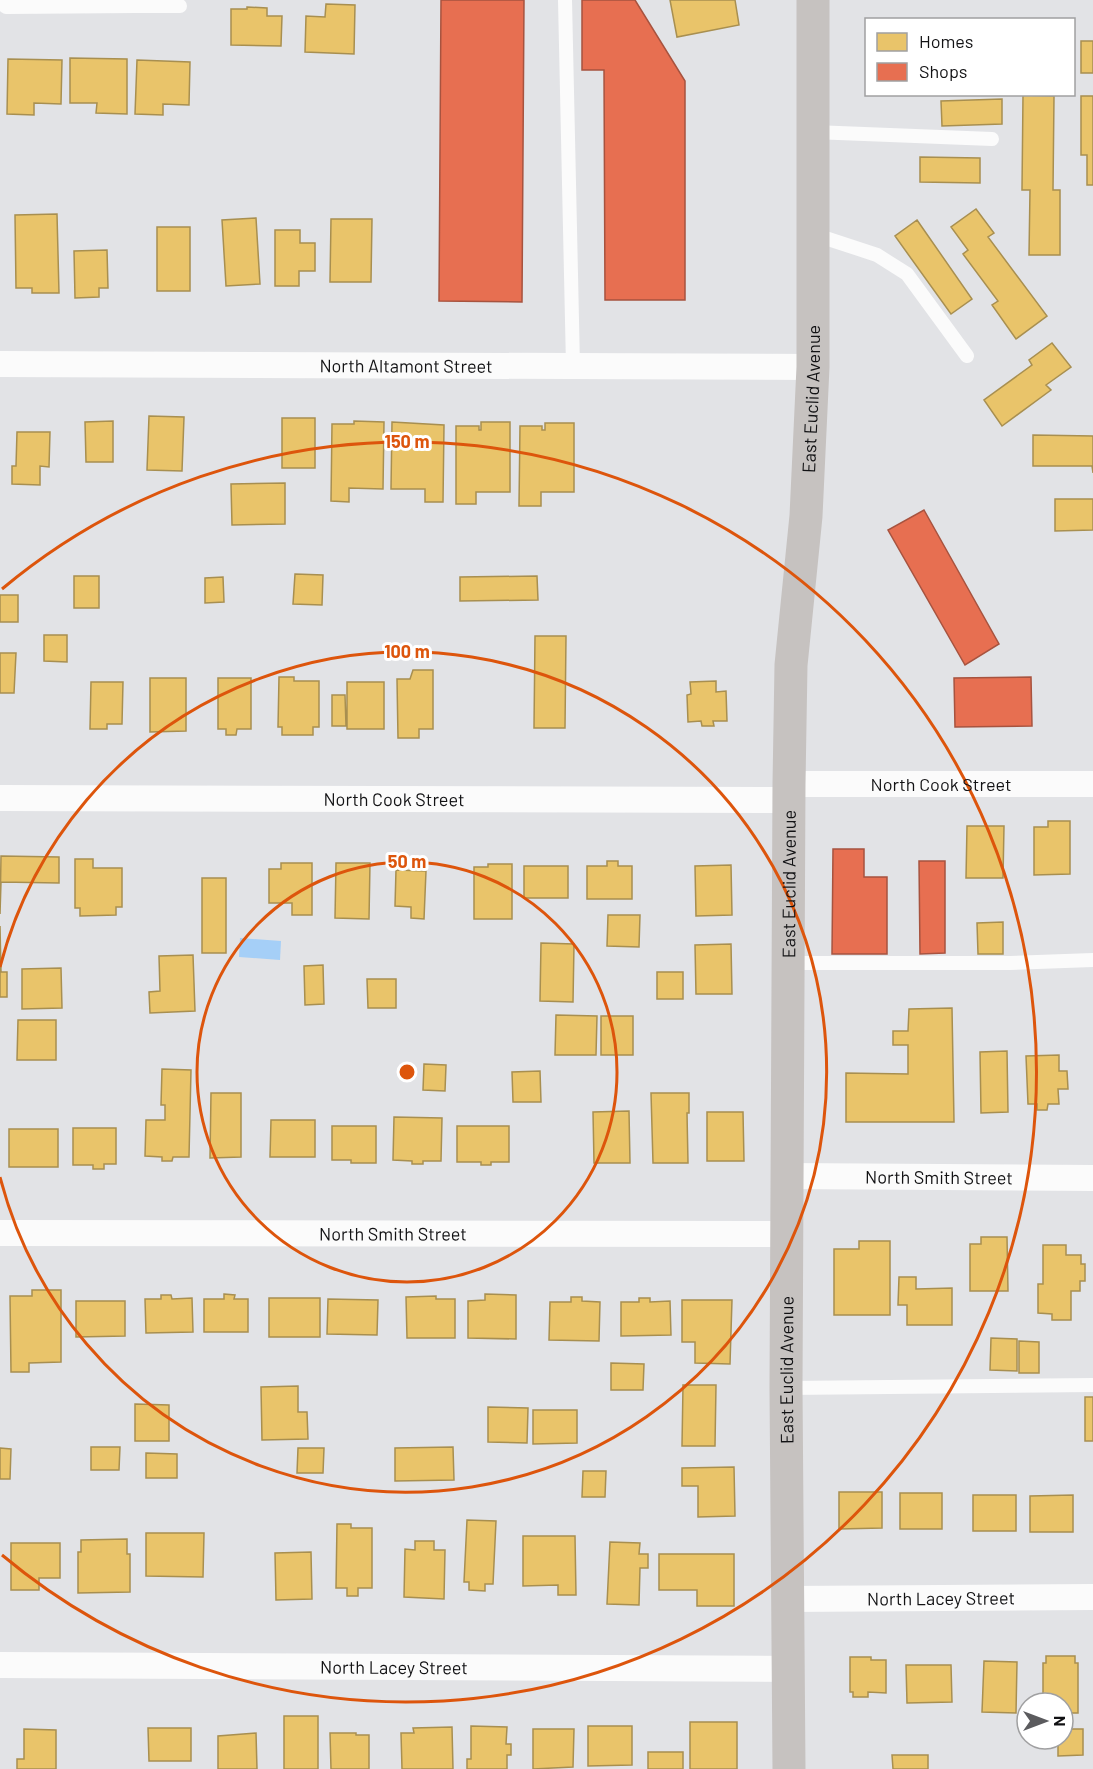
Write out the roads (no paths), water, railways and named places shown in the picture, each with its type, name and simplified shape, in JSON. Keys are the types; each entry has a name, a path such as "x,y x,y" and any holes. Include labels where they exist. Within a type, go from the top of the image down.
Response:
{"main road":[{"name":"East Euclid Avenue","path":"789,1769 786,1176 789,792 791,665 806,516 813,367 813,0"}],"street":[{"name":"North Altamont Street","path":"0,364 813,367"},
{"name":"North Cook Street","path":"0,798 789,792 1093,784"},
{"name":"North Smith Street","path":"786,1176 1093,1178"},
{"name":"North Smith Street","path":"0,1233 786,1234"},
{"name":"North Lacey Street","path":"788,1599 1093,1598"},
{"name":"North Lacey Street","path":"0,1665 789,1669"}],"lane":[{"path":"565,0 573,366"},
{"path":"4,5 136,3 180,6"},
{"path":"813,132 992,139"},
{"path":"813,234 877,255 907,274 968,356"},
{"path":"787,963 1010,963 1093,960"},
{"path":"786,1388 1093,1385"}],"water":[{"path":"240,938 281,941 280,960 239,957"}]}
